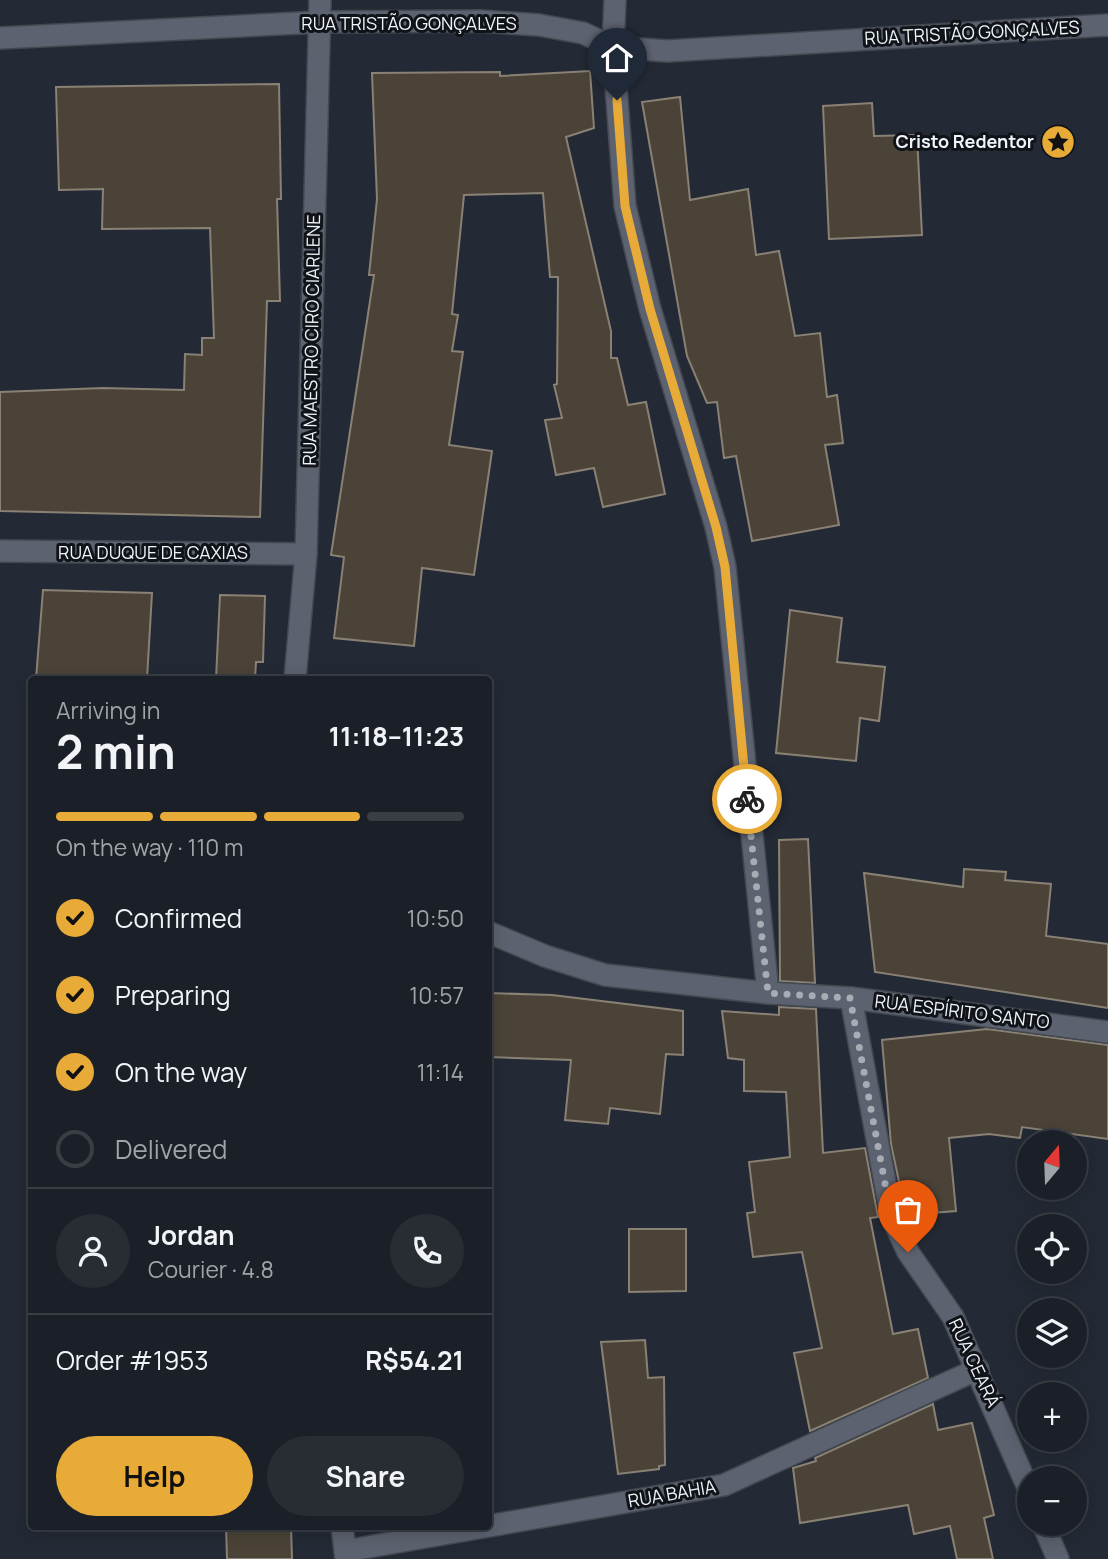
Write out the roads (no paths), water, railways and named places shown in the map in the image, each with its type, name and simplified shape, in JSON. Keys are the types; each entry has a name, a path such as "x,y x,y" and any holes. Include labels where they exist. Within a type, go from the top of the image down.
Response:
{"street":[{"name":"RUA MAESTRO CIRO CIARLENE","path":"295,676 306,554 320,0"},
{"path":"615,0 613,47 625,206 650,309 716,527 725,567 768,993"},
{"name":"RUA TRISTÃO GONÇALVES","path":"0,38 320,22 480,21 539,25 583,33 613,47 667,51 1108,25"},
{"name":"RUA DUQUE DE CAXIAS","path":"0,551 306,554"},
{"name":"RUA ESPÍRITO SANTO","path":"492,934 545,956 605,975 768,993 850,998 1108,1032"},
{"name":"RUA CEARÁ","path":"850,998 891,1215 908,1252 953,1317 1019,1466"},
{"name":"RUA BAHIA","path":"492,1528 724,1485 978,1369"},
{"path":"343,1530 346,1555"},
{"name":"RUA BAHIA","path":"346,1555 481,1530"},
{"path":"1048,1536 1058,1559"}],"place":[{"name":"Cristo Redentor","path":"1058,142"}]}
